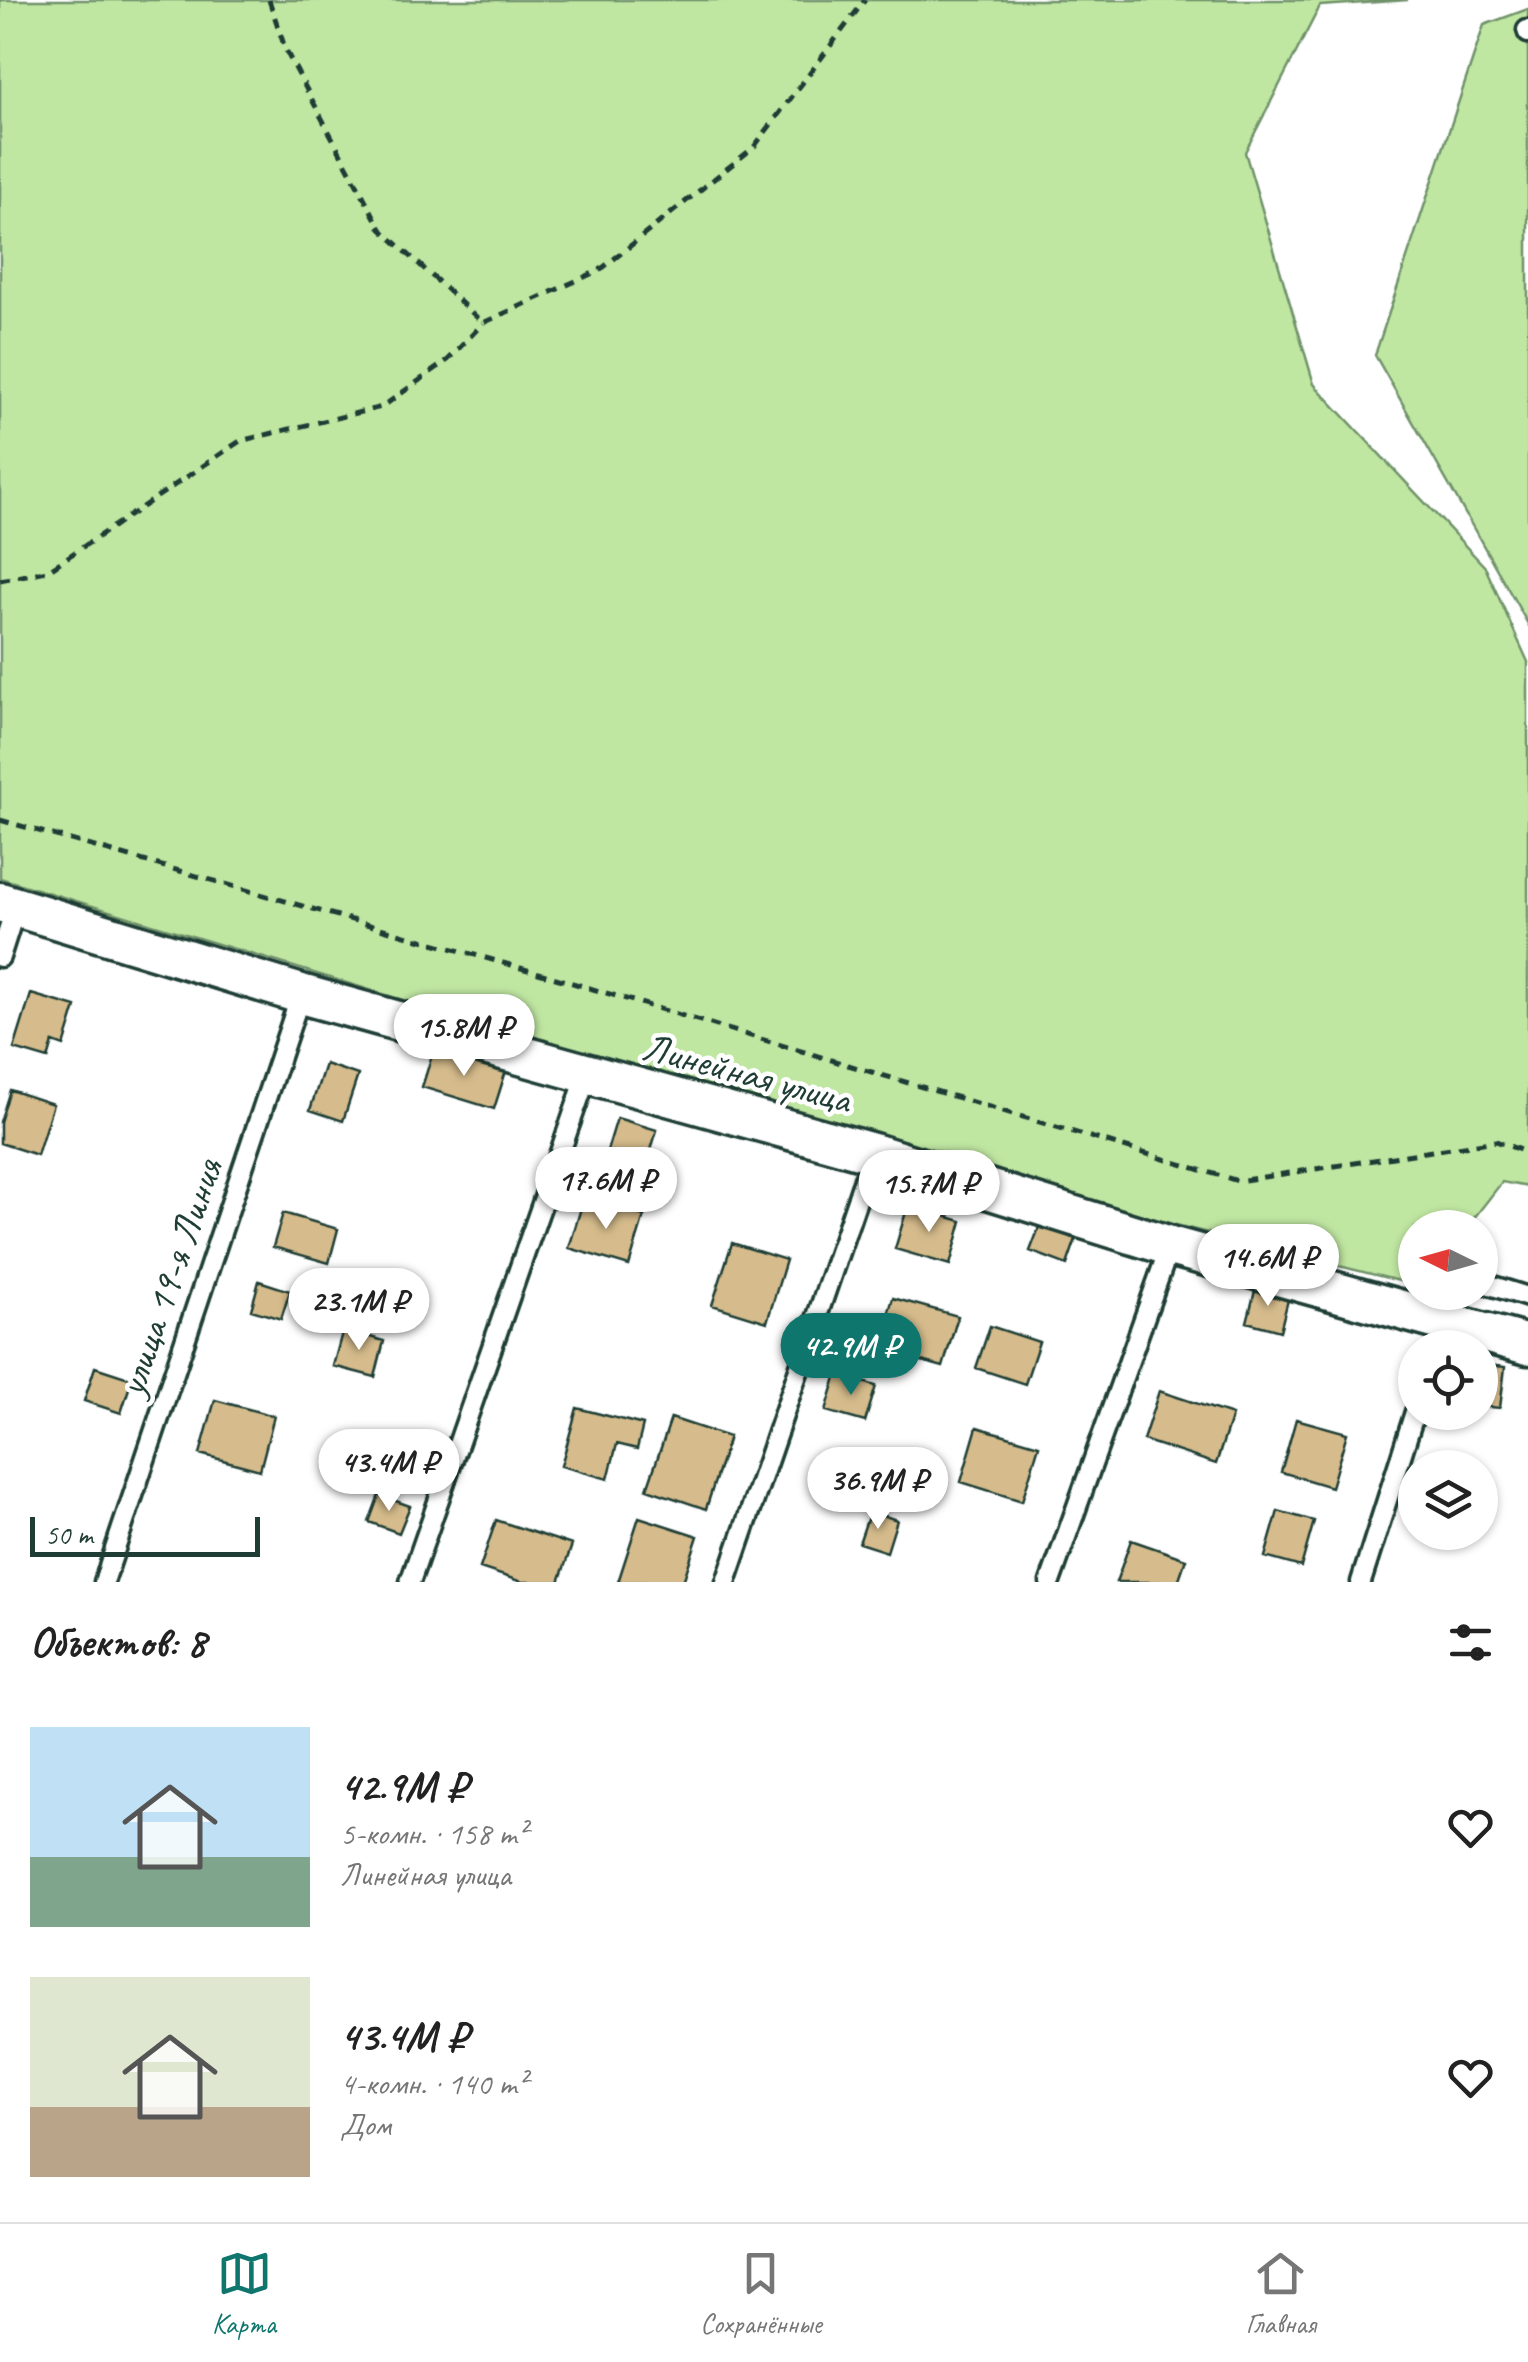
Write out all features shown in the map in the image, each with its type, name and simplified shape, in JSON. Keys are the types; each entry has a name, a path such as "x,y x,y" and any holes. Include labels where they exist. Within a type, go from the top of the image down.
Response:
{"street":[{"name":"Линейная улица","path":"8,905 301,994 874,1153 1442,1328 1528,1345"}],"lane":[{"path":"0,958 8,905"},
{"name":"улица 19-я Линия","path":"104,1582 301,994"},
{"path":"410,1582 588,1075"},
{"path":"726,1582 874,1153"},
{"path":"1050,1582 1170,1246"},
{"path":"1498,1287 1528,1296"},
{"path":"1361,1582 1409,1430"}],"path":[{"path":"270,0 286,51 381,229 483,323"},
{"path":"0,580 47,571 240,441 382,407 448,360 483,323 600,270 754,147 865,0"},
{"path":"0,820 550,976 1238,1182 1496,1141 1528,1153"}],"green space":[{"path":"0,0 1408,0 1320,6 1245,152 1314,384 1485,567 1528,662 1528,1187 1502,1182 1480,1210 1398,1210 1398,1281 1176,1225 844,1125 598,1059 0,878"},
{"path":"1528,9 1528,624 1375,355 1484,25"}],"building":[{"path":"31,994 76,1007 64,1046 53,1042 48,1059 14,1049"},
{"path":"434,1049 506,1071 494,1109 422,1087"},
{"path":"325,1064 358,1075 343,1121 310,1110"},
{"path":"10,1090 53,1104 37,1155 0,1143 0,1122"},
{"path":"617,1118 657,1130 644,1173 604,1161"},
{"path":"584,1198 644,1216 629,1266 569,1248"},
{"path":"908,1205 962,1221 950,1265 895,1249"},
{"path":"283,1213 338,1229 329,1263 273,1247"},
{"path":"1040,1225 1076,1239 1067,1265 1030,1251"},
{"path":"732,1243 786,1260 767,1322 712,1305"},
{"path":"259,1281 290,1291 281,1319 251,1310"},
{"path":"1256,1287 1289,1296 1280,1331 1247,1322"},
{"path":"893,1298 958,1316 943,1367 878,1349"},
{"path":"990,1326 1039,1342 1025,1384 976,1368"},
{"path":"343,1329 384,1341 375,1377 333,1366"},
{"path":"1498,1366 1505,1367 1498,1408"},
{"path":"95,1367 132,1379 121,1413 84,1401"},
{"path":"837,1374 876,1386 865,1422 826,1411"},
{"path":"1159,1391 1232,1415 1216,1464 1143,1440"},
{"path":"215,1400 274,1416 260,1470 200,1454"},
{"path":"577,1408 643,1425 637,1449 617,1444 608,1479 561,1466"},
{"path":"671,1418 729,1437 706,1509 647,1489"},
{"path":"1296,1419 1347,1433 1331,1487 1281,1472"},
{"path":"977,1427 1039,1445 1022,1501 961,1482"},
{"path":"379,1495 410,1506 399,1533 369,1522"},
{"path":"870,1511 897,1520 887,1552 859,1543"},
{"path":"1278,1511 1314,1521 1301,1567 1265,1557"},
{"path":"639,1517 698,1536 683,1582 618,1582"},
{"path":"496,1520 572,1545 559,1582 522,1582 480,1568"},
{"path":"1131,1540 1186,1559 1178,1582 1116,1582"}]}
